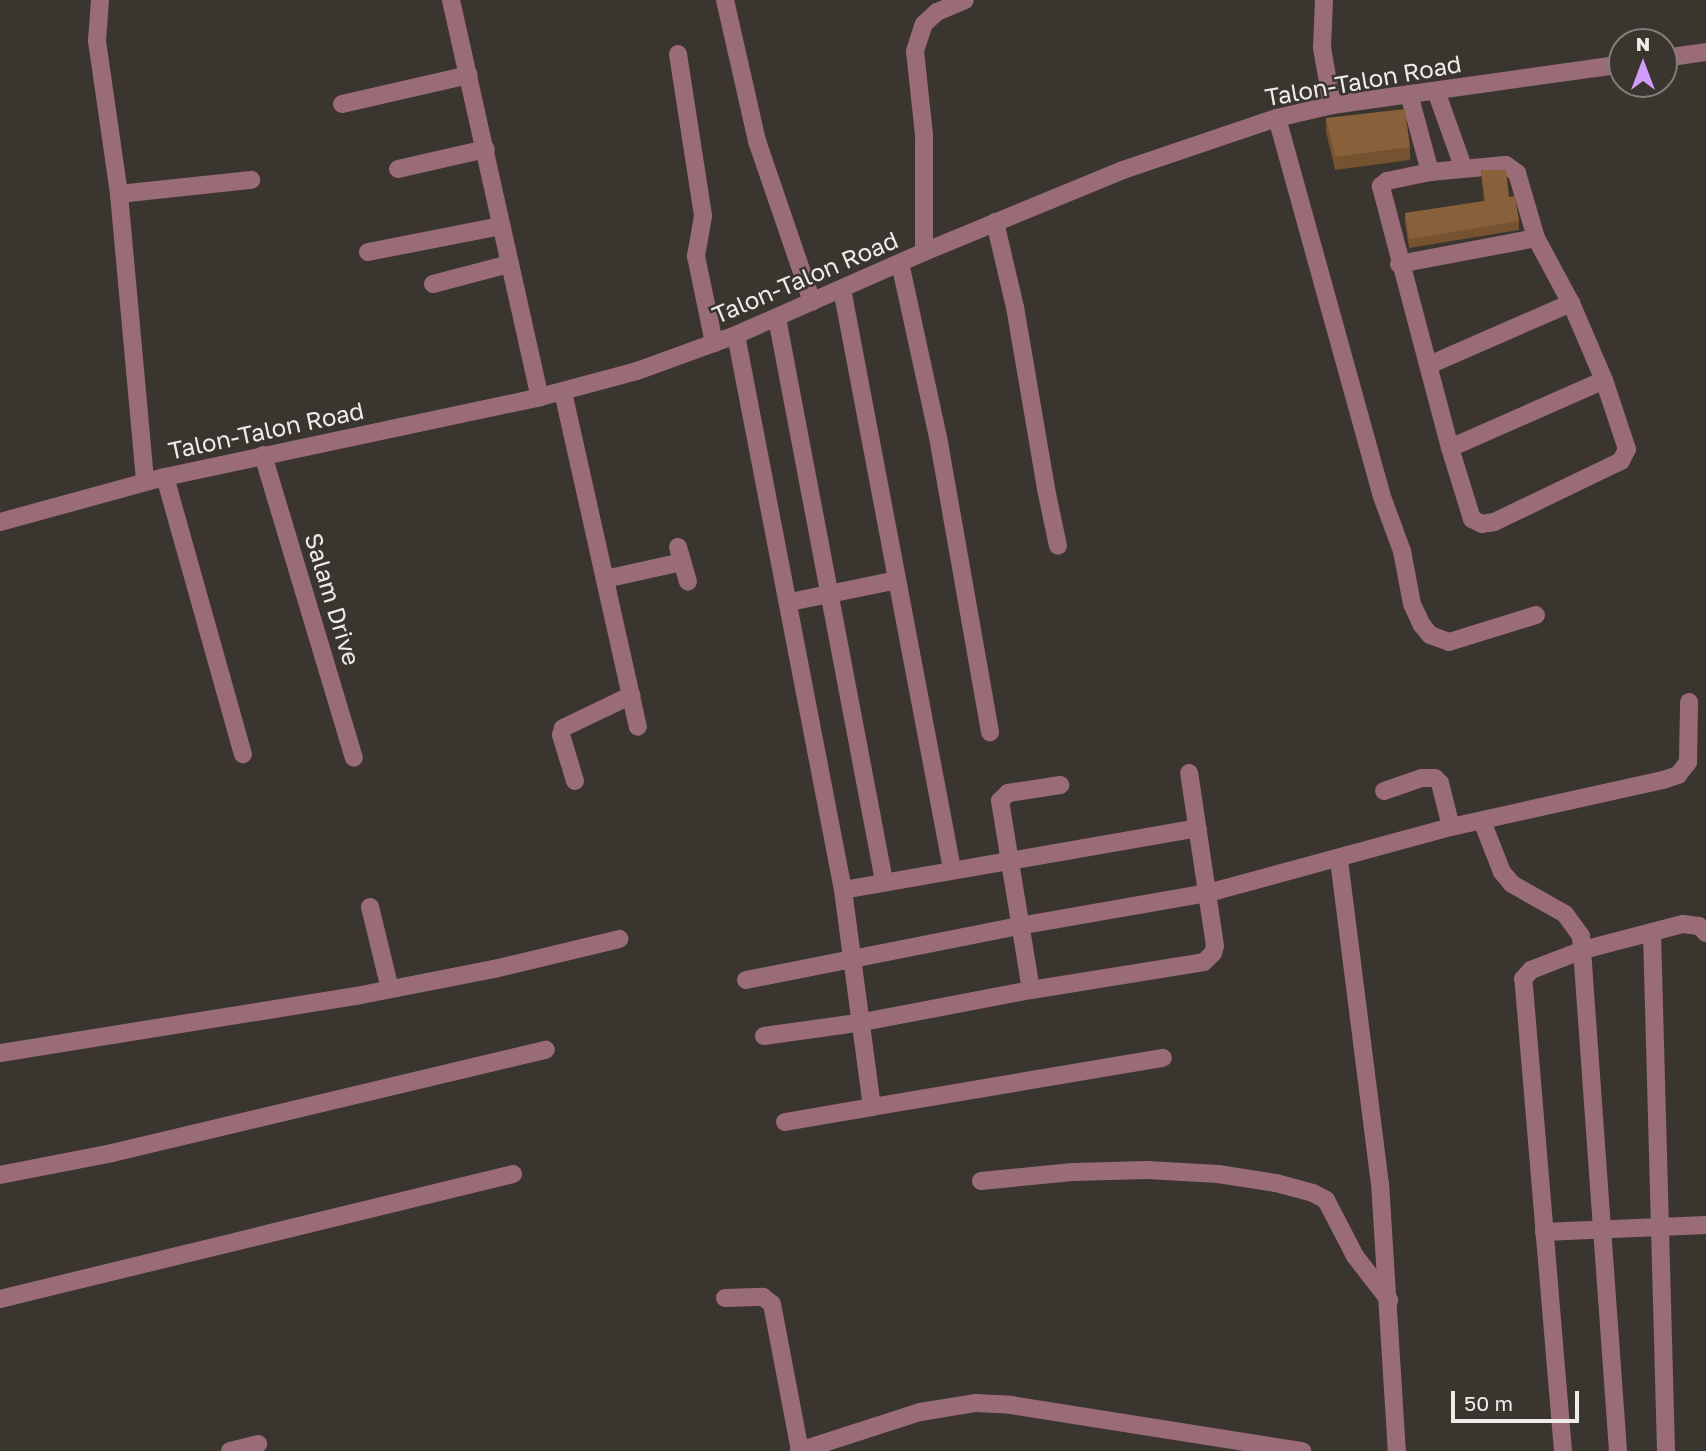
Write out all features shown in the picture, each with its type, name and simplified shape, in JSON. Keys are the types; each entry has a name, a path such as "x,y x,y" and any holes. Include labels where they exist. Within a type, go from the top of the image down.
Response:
{"street":[{"path":"100,0 97,41 119,194 145,482"},
{"path":"451,0 540,397"},
{"path":"725,0 757,141 812,302"},
{"path":"924,252 923,135 915,51 924,24 937,12 965,0"},
{"path":"1324,0 1322,48 1332,105"},
{"path":"1678,56 1706,52"},
{"path":"678,54 703,216 695,256 714,343"},
{"name":"Talon-Talon Road","path":"0,522 165,477 540,397 637,371 736,335 924,252 1123,170 1277,118 1332,105 1608,66"},
{"path":"342,104 469,75"},
{"path":"1436,91 1463,166"},
{"path":"1409,94 1430,172"},
{"path":"1277,118 1381,494 1402,551 1412,604 1422,625 1430,635 1450,642 1536,615"},
{"path":"398,169 486,149"},
{"path":"1506,165 1513,168 1536,238 1571,303 1627,441 1625,456 1621,461 1494,522 1482,524 1472,519 1450,448 1399,264 1381,187 1387,181 1430,172 1463,166 1506,165"},
{"path":"119,194 251,180"},
{"path":"995,222 1015,307 1045,489 1058,546"},
{"path":"368,252 501,226"},
{"path":"1399,264 1536,238"},
{"path":"901,263 938,437 990,732"},
{"path":"433,284 509,264"},
{"path":"842,289 952,869"},
{"path":"1429,365 1571,303"},
{"path":"777,318 884,881"},
{"path":"736,335 790,602 843,890 863,1022 872,1107"},
{"path":"1450,448 1604,380"},
{"path":"563,391 638,727"},
{"name":"Salam Drive","path":"263,455 354,758"},
{"path":"165,477 243,754"},
{"path":"605,579 680,555 688,582"},
{"path":"790,602 897,580"},
{"path":"575,781 561,735 563,728 632,695"},
{"path":"746,980 1018,926 1208,893 1339,860 1451,827 1678,775 1688,762 1690,751 1689,702"},
{"path":"764,1036 863,1022 1031,990 1203,962 1209,958 1215,946 1189,773"},
{"path":"1384,791 1420,778 1435,778 1440,783 1451,827"},
{"path":"1031,990 1018,926 1000,802 1008,793 1060,785"},
{"path":"1482,821 1502,872 1512,884 1565,914 1581,936 1618,1451"},
{"path":"843,890 1198,828"},
{"path":"1339,860 1380,1183 1397,1451"},
{"path":"370,907 390,989"},
{"path":"1563,1451 1523,979 1531,970 1583,950 1691,923 1706,933"},
{"path":"1652,933 1666,1451"},
{"path":"0,1053 390,989 619,939"},
{"path":"0,1175 113,1153 546,1049"},
{"path":"785,1122 1163,1058"},
{"path":"981,1181 1073,1172 1147,1170 1218,1174 1276,1183 1313,1193 1325,1200 1355,1256 1389,1300"},
{"path":"0,1299 513,1174"},
{"path":"1544,1231 1706,1226"},
{"path":"725,1298 763,1297 772,1304 799,1451 920,1412 976,1403 1011,1405 1302,1451"},
{"path":"230,1451 258,1444"}],"building":[{"path":"1405,109 1410,147 1335,157 1326,118"},
{"path":"1481,170 1506,170 1509,197 1515,196 1519,221 1409,239 1405,213 1485,201"}]}
